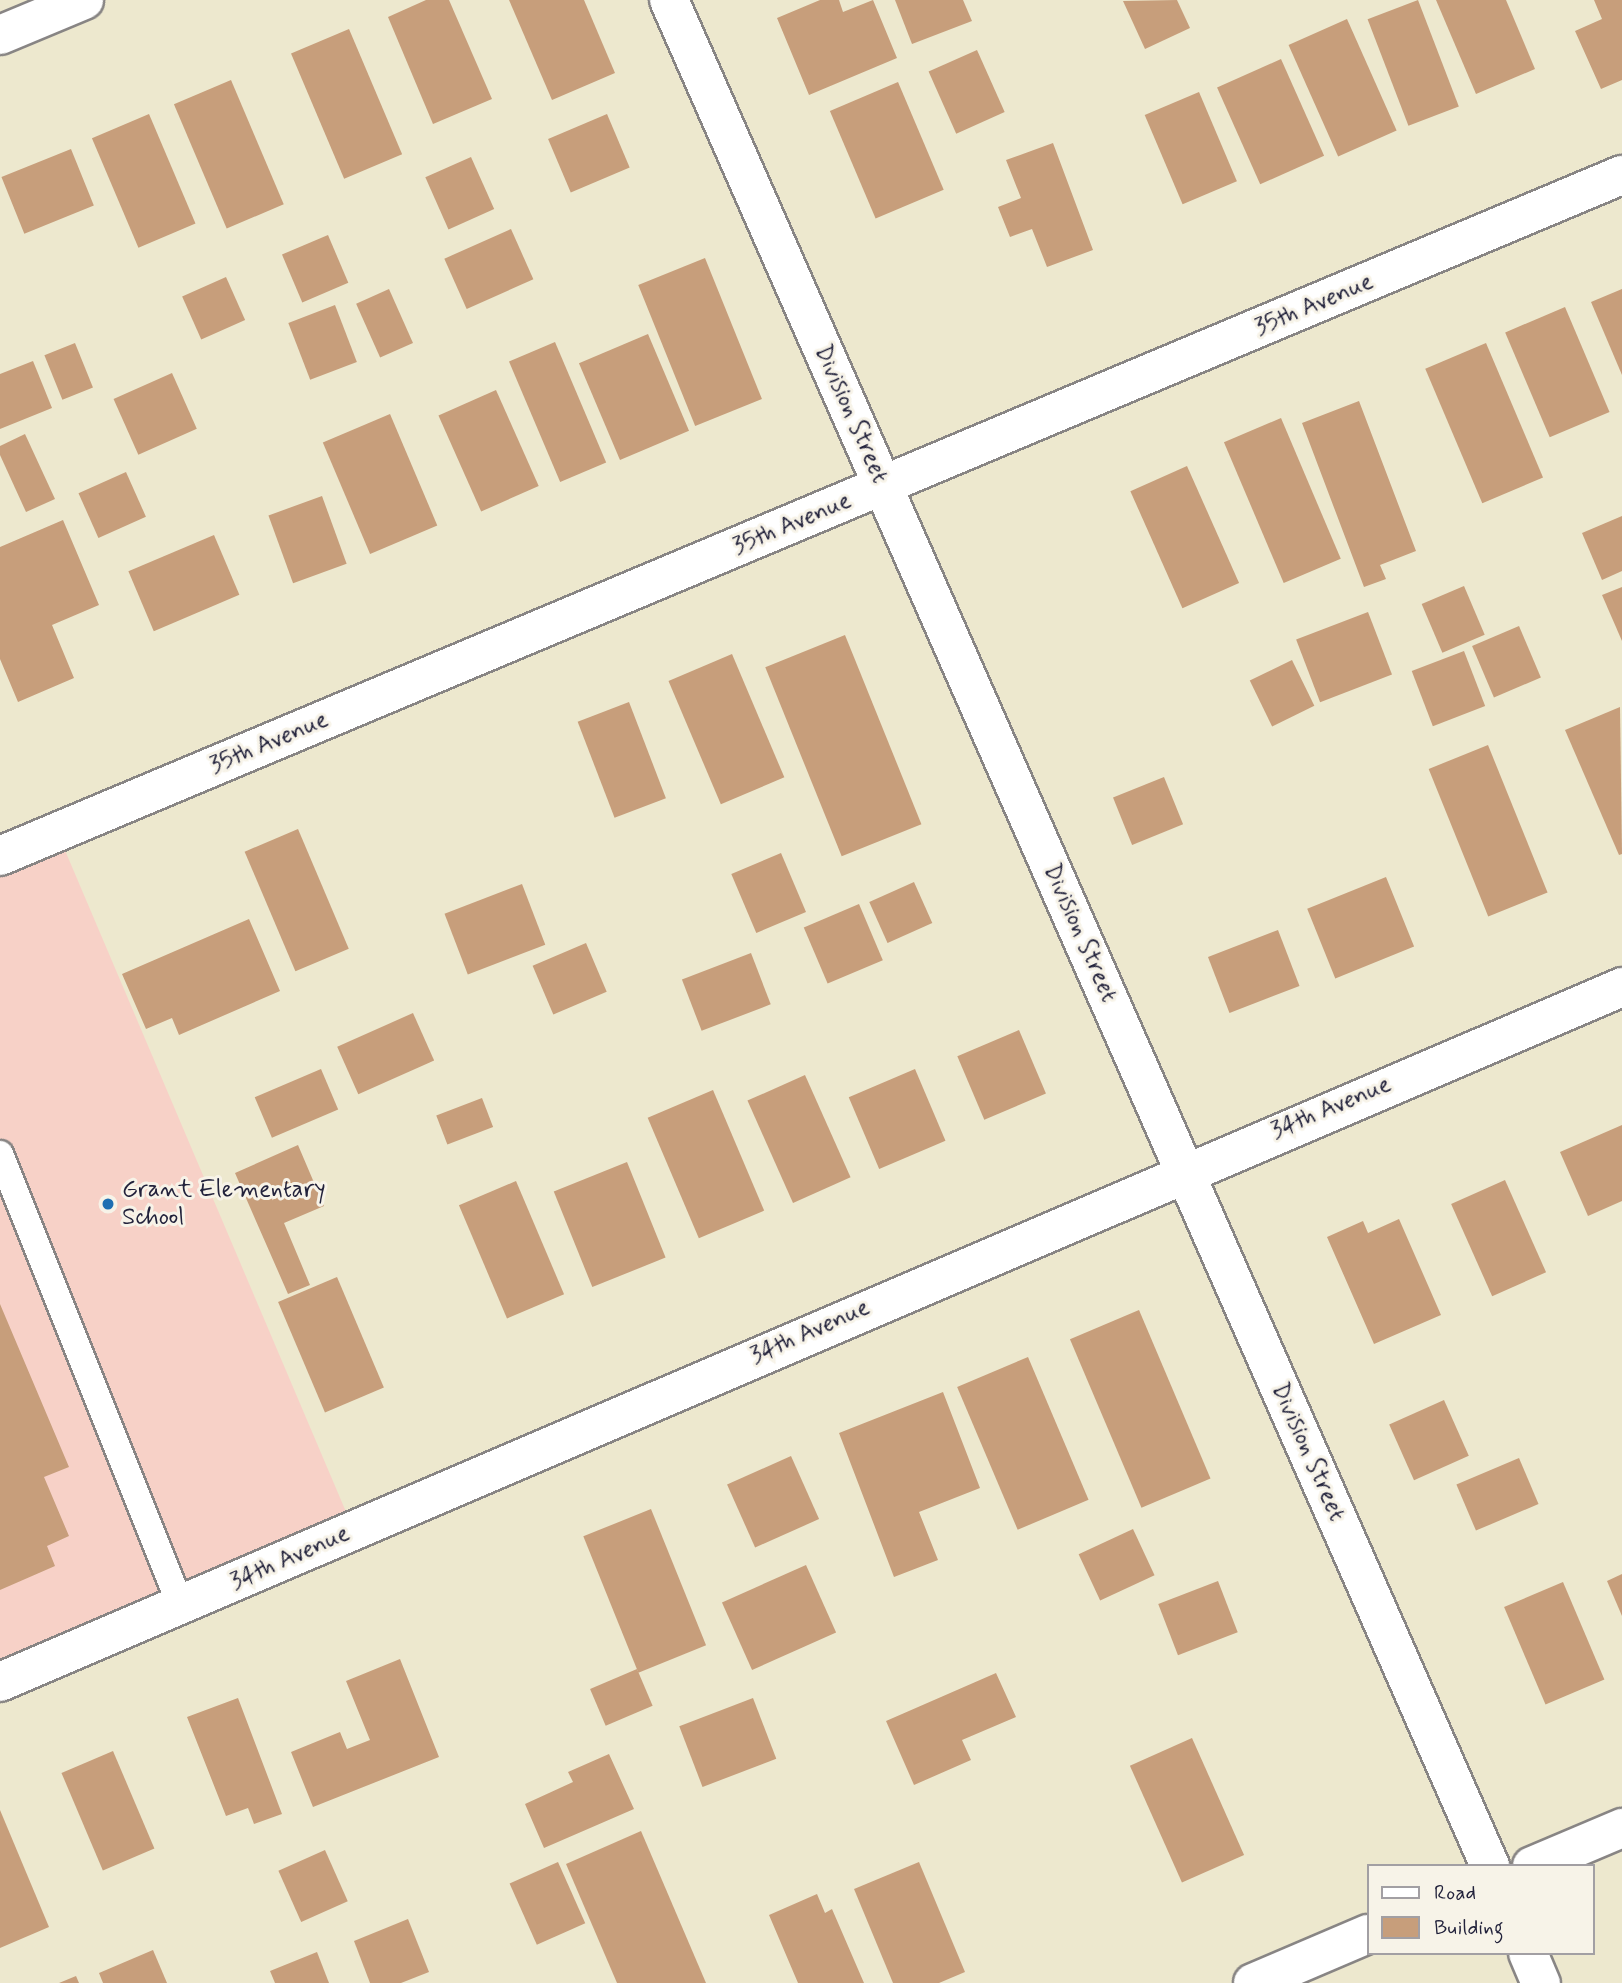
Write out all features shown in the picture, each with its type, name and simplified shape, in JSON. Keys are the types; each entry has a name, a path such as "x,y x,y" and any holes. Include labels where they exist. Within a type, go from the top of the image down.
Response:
{"street":[{"path":"0,35 84,0"},
{"name":"Division Street","path":"669,0 1489,1864"},
{"name":"35th Avenue","path":"0,856 1622,176"},
{"name":"34th Avenue","path":"0,1682 1184,1170 1622,987"},
{"path":"1537,1864 1622,1828"},
{"path":"1253,1983 1366,1935"},
{"path":"1529,1955 1541,1983"}],"lane":[{"path":"0,1154 181,1606"}],"shaded area":[{"name":"Grant Elementary School","path":"64,848 355,1533 0,1683 0,876"}],"building":[{"path":"426,0 449,0 492,99 433,124 388,17"},
{"path":"509,0 584,0 615,73 552,100"},
{"path":"820,0 839,0 843,12 873,0 897,58 809,95 777,18"},
{"path":"895,0 963,0 972,21 912,44"},
{"path":"1177,0 1190,28 1145,49 1123,1"},
{"path":"1418,0 1459,106 1408,126 1368,19"},
{"path":"1436,0 1506,0 1535,69 1476,94"},
{"path":"1594,0 1622,0 1622,80 1601,89 1575,31 1602,19"},
{"path":"1347,19 1397,130 1338,156 1289,45"},
{"path":"349,29 402,154 344,179 291,54"},
{"path":"977,50 1005,112 956,134 929,72"},
{"path":"1281,59 1324,156 1260,184 1217,87"},
{"path":"231,80 284,204 227,228 174,104"},
{"path":"898,82 944,190 876,219 830,111"},
{"path":"1199,92 1237,181 1183,204 1145,115"},
{"path":"149,114 195,224 138,248 92,138"},
{"path":"607,114 630,167 571,192 548,139"},
{"path":"1053,143 1093,250 1047,267 1032,229 1010,237 998,207 1021,198 1006,160"},
{"path":"71,149 94,206 24,234 1,177"},
{"path":"471,157 494,209 449,229 425,177"},
{"path":"511,229 533,279 467,309 444,259"},
{"path":"328,235 348,283 302,302 282,255"},
{"path":"705,258 762,399 695,426 638,285"},
{"path":"226,277 245,320 201,339 182,297"},
{"path":"389,289 413,343 380,358 356,304"},
{"path":"1622,289 1622,375 1591,302"},
{"path":"335,305 357,362 310,380 288,323"},
{"path":"1565,307 1610,412 1550,437 1505,332"},
{"path":"648,334 689,431 620,460 579,363"},
{"path":"555,342 606,463 560,482 509,362"},
{"path":"75,343 93,388 62,400 44,355"},
{"path":"1486,343 1543,477 1482,503 1425,369"},
{"path":"33,361 52,408 0,429 0,374"},
{"path":"172,373 197,429 138,455 114,399"},
{"path":"496,390 539,486 481,512 438,416"},
{"path":"1359,401 1416,551 1380,565 1386,579 1364,587 1302,423"},
{"path":"390,414 437,525 370,554 323,443"},
{"path":"1281,418 1341,559 1284,583 1224,442"},
{"path":"25,434 55,499 26,512 0,455 0,446"},
{"path":"1187,466 1239,583 1182,608 1130,491"},
{"path":"126,472 146,517 98,538 78,493"},
{"path":"322,496 347,564 293,583 268,515"},
{"path":"1622,516 1622,571 1602,580 1582,533"},
{"path":"63,520 99,605 52,625 74,678 18,702 0,659 0,547"},
{"path":"214,535 239,595 154,631 128,571"},
{"path":"1464,586 1485,635 1442,653 1422,604"},
{"path":"1622,587 1622,641 1602,595"},
{"path":"1368,612 1392,675 1320,702 1296,640"},
{"path":"1519,626 1541,678 1494,697 1472,646"},
{"path":"845,635 921,824 842,856 765,667"},
{"path":"1464,651 1485,706 1433,726 1412,671"},
{"path":"732,654 784,777 721,804 668,681"},
{"path":"1292,660 1314,706 1272,726 1250,681"},
{"path":"629,702 666,798 615,818 578,722"},
{"path":"1620,707 1622,854 1619,855 1565,730"},
{"path":"1488,745 1548,892 1488,916 1429,769"},
{"path":"1164,777 1183,824 1132,845 1113,798"},
{"path":"298,829 349,949 295,971 245,852"},
{"path":"781,853 806,912 756,933 731,874"},
{"path":"1386,877 1414,947 1335,978 1307,909"},
{"path":"914,882 932,923 888,943 869,902"},
{"path":"522,884 545,945 468,974 445,914"},
{"path":"859,904 883,960 828,984 804,927"},
{"path":"249,919 280,991 179,1035 172,1018 146,1029 122,974"},
{"path":"1278,930 1300,986 1229,1013 1208,957"},
{"path":"586,943 607,992 553,1014 533,966"},
{"path":"751,953 771,1004 702,1031 682,980"},
{"path":"413,1013 434,1061 358,1094 337,1047"},
{"path":"1019,1030 1046,1094 984,1120 957,1056"},
{"path":"321,1069 338,1110 272,1138 255,1097"},
{"path":"915,1069 945,1141 879,1169 849,1097"},
{"path":"805,1075 851,1177 793,1203 747,1101"},
{"path":"713,1090 764,1211 699,1238 648,1118"},
{"path":"482,1098 493,1127 447,1145 436,1116"},
{"path":"1622,1125 1622,1201 1588,1216 1560,1152"},
{"path":"298,1145 324,1206 284,1223 310,1285 288,1294 235,1173"},
{"path":"627,1162 666,1257 592,1287 554,1192"},
{"path":"1505,1180 1546,1272 1492,1296 1451,1204"},
{"path":"516,1181 564,1294 507,1318 459,1205"},
{"path":"1399,1219 1441,1315 1374,1344 1327,1237 1363,1221 1368,1233"},
{"path":"337,1277 384,1387 325,1412 278,1302"},
{"path":"0,1304 69,1467 44,1477 69,1536 47,1546 55,1566 0,1590"},
{"path":"1139,1310 1211,1478 1141,1508 1070,1339"},
{"path":"1028,1357 1089,1500 1018,1530 957,1387"},
{"path":"943,1392 980,1488 919,1512 938,1560 894,1577 839,1433"},
{"path":"1444,1400 1469,1456 1414,1480 1389,1424"},
{"path":"791,1456 819,1519 755,1548 727,1484"},
{"path":"1519,1458 1539,1504 1476,1531 1456,1485"},
{"path":"651,1509 706,1645 638,1673 583,1536"},
{"path":"1133,1529 1155,1575 1100,1601 1079,1554"},
{"path":"806,1565 836,1633 752,1670 722,1602"},
{"path":"1622,1574 1622,1616 1607,1581"},
{"path":"1218,1581 1238,1632 1178,1655 1158,1604"},
{"path":"1563,1582 1604,1680 1546,1705 1504,1607"},
{"path":"400,1659 439,1757 313,1807 291,1752 340,1732 347,1749 370,1740 346,1681"},
{"path":"637,1669 653,1706 606,1726 590,1689"},
{"path":"996,1673 1016,1717 962,1740 971,1760 914,1785 886,1721"},
{"path":"238,1698 282,1814 254,1824 248,1808 226,1816 187,1717"},
{"path":"753,1698 776,1759 703,1787 679,1726"},
{"path":"1192,1738 1244,1855 1182,1883 1130,1766"},
{"path":"113,1751 154,1849 103,1870 61,1773"},
{"path":"609,1754 634,1809 544,1848 525,1804 573,1782 568,1772"},
{"path":"0,1810 49,1927 0,1948"},
{"path":"641,1831 706,1983 617,1983 566,1864"},
{"path":"325,1850 348,1901 301,1922 278,1871"},
{"path":"558,1862 585,1923 537,1945 510,1884"},
{"path":"919,1862 965,1972 939,1983 893,1983 854,1889"},
{"path":"817,1894 825,1913 832,1909 864,1983 798,1983 769,1915"},
{"path":"408,1919 429,1972 401,1983 370,1983 354,1941"},
{"path":"153,1950 167,1983 103,1983 99,1973"},
{"path":"317,1952 329,1983 275,1983 270,1971"},
{"path":"76,1976 79,1983 59,1983"}],"place":[{"name":"Grant Elementary School","path":"108,1204"}]}
